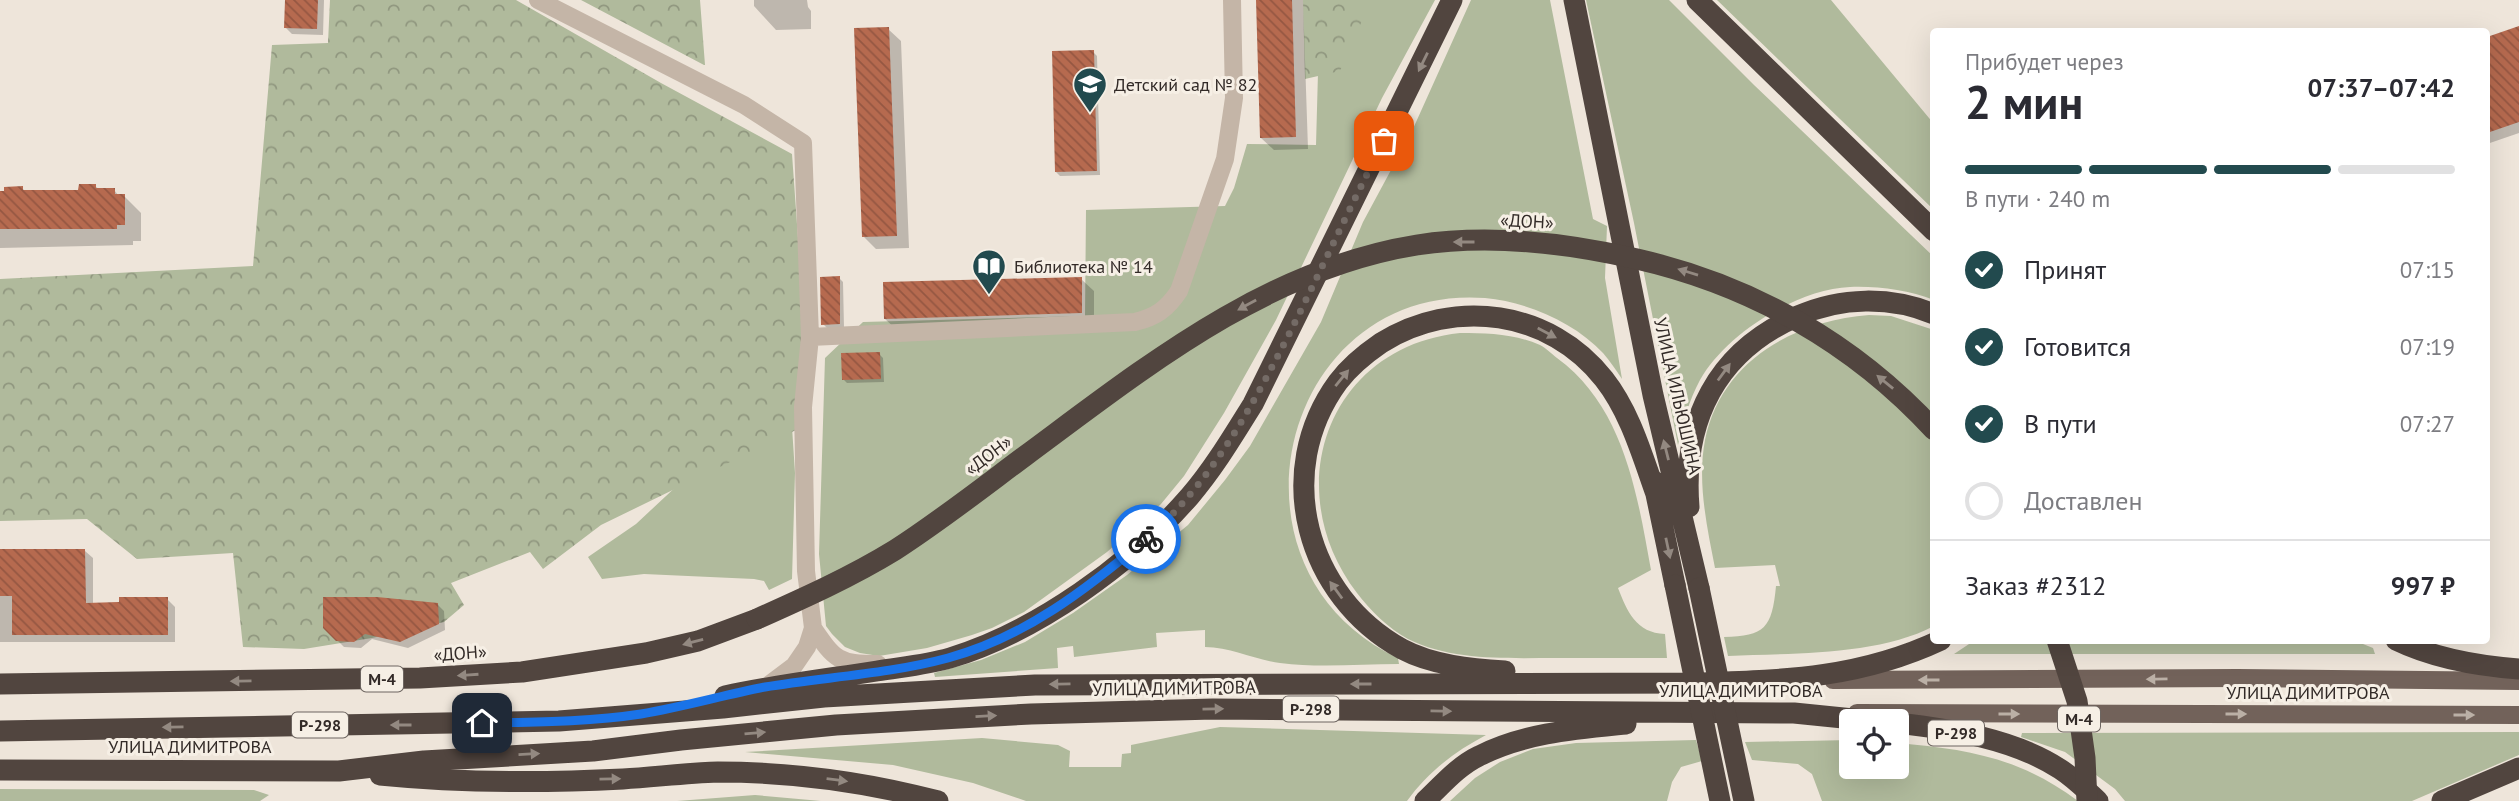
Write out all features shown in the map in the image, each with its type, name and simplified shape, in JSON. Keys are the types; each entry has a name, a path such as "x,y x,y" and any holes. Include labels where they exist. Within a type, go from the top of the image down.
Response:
{"highway":[{"name":"Р-298","path":"640,714 766,687 922,664 950,657 1015,632 1043,617 1098,579 1155,531 1189,496 1217,461 1253,404 1452,0"},
{"name":"УЛИЦА ИЛЬЮШИНА","path":"1560,0 1656,494 1720,801"},
{"name":"УЛИЦА ИЛЬЮШИНА","path":"1574,0 1653,395 1693,554 1744,801"},
{"path":"1697,0 1930,227"},
{"name":"«ДОН»","path":"0,684 420,678 522,672 646,653 698,641 757,619 837,582 902,545 932,526 1118,387 1201,330 1263,296 1302,279 1417,245 1525,242 1592,248 1690,272 1777,308 1811,329 1857,359 1900,394 1930,426"},
{"path":"1693,554 1687,488 1689,456 1703,407 1727,366 1772,328 1817,308 1870,301 1899,303 1930,313"},
{"path":"1656,494 1622,407 1604,379 1588,361 1542,329 1518,321 1473,315 1440,318 1405,329 1369,351 1354,364 1339,381 1318,416 1305,472 1305,511 1309,534 1327,577 1356,615 1404,650 1428,659 1478,669 1699,683"},
{"path":"1798,680 1868,666 1914,653 1933,644"},
{"name":"М-4","path":"2058,644 2077,701 2085,758 2087,801"},
{"path":"2409,644 2460,660 2519,669"},
{"name":"УЛИЦА ДИМИТРОВА","path":"0,730 559,721 824,697 1035,685 1699,683 1798,680"},
{"name":"УЛИЦА ДИМИТРОВА","path":"0,770 339,771 424,761 593,751 836,726 1017,715 1213,709 1794,713"},
{"path":"1425,801 1477,756 1512,742 1566,730 1704,713"},
{"name":"Р-298","path":"1794,713 1839,718"},
{"name":"Р-298","path":"1909,725 2014,747 2060,769 2098,801"},
{"path":"2442,801 2519,768"},
{"path":"339,771 424,779 541,781 623,779 716,772 768,774 844,781 938,801"}],"main road":[{"name":"УЛИЦА ДИМИТРОВА","path":"1798,680 2238,678 2519,681"},
{"name":"УЛИЦА ДИМИТРОВА","path":"1794,713 2519,715"}],"street":[{"path":"538,0 744,106 803,143 810,337 803,407 806,571 813,628 807,647 794,666 766,687"},
{"path":"810,337 1135,323 1152,318 1168,307 1179,291 1225,159 1234,98 1232,0"},
{"path":"813,628 829,651 844,662 922,664"}],"green space":[{"path":"330,0 516,0 792,154 804,322 796,430 601,525 543,569 530,552 451,583 464,605 444,622 304,649 243,647 233,553 137,559 87,519 0,521 0,279 253,266 272,45 328,43"},
{"path":"581,0 700,0 705,65 704,65"},
{"path":"1303,0 1371,0 1340,71 1305,79"},
{"path":"1320,0 1435,0 1382,98 1276,320 1224,413 1184,476 1161,504 1107,552 1024,612 992,628 927,648 879,656 845,647 826,626 819,554 825,358 863,322 1085,316 1086,210 1225,206 1234,188 1247,144 1316,145"},
{"path":"1471,0 1550,0 1593,219 1607,226 1605,278 1622,379 1603,353 1564,323 1533,309 1485,298 1415,306 1359,336 1318,382 1294,439 1289,501 1304,563 1340,617 1398,658 1399,664 1310,665 1271,661 1205,647 1205,630 1156,633 1157,647 1074,657 1073,646 1057,648 1058,668 935,677 934,673 981,660 1025,642 1073,613 1127,575 1188,525 1225,480 1250,446 1321,322 1363,222 1412,131"},
{"path":"1586,0 1669,0 1930,253 1930,299 1893,289 1850,287 1808,296 1765,317 1727,346 1700,380 1684,420 1678,445"},
{"path":"1717,0 1831,0 1930,119 1930,206"},
{"path":"1869,315 1891,316 1930,329 1930,628 1887,643 1860,648 1728,656 1724,637 1749,635 1764,627 1772,612 1776,586 1780,586 1775,565 1715,568 1704,504 1702,472 1705,440 1714,412 1727,388 1744,367 1765,350 1788,336 1841,319"},
{"path":"1460,333 1521,338 1540,345 1580,378 1598,401 1612,426 1633,482 1651,570 1618,588 1629,612 1640,625 1655,633 1665,634 1667,658 1499,658 1461,655 1425,646 1401,635 1380,619 1357,593 1333,553 1321,511 1320,469 1329,430 1348,394 1377,365 1414,344"},
{"path":"792,427 795,473 792,579 769,590 764,581 754,579 644,574 602,579 588,557 636,524 681,482"},
{"path":"1969,644 2363,644 2373,648 2375,654 1954,654"},
{"path":"1220,727 1486,735 1442,764 1407,801 1026,801 973,783 893,765 745,752 982,738 1058,745 1070,751 1069,767 1121,767 1122,754 1131,753 1131,745"},
{"path":"2519,732 2519,755 2412,801 2125,801 2115,789 2065,752 2021,737 2022,733"},
{"path":"1696,740 1702,761 1681,767 1672,782 1667,801 1450,801 1475,778 1500,762 1533,749 1576,743"},
{"path":"1839,740 1839,779 1909,779 1909,744 1970,753 2014,765 2057,786 2078,801 1822,801 1812,774 1798,764 1752,760 1745,742"},
{"path":"0,789 254,790 269,795 260,801 0,801"},
{"path":"755,795 821,801 677,801"}],"building":[{"path":"285,0 318,0 317,29 284,28"},
{"path":"1256,0 1292,0 1296,137 1260,138"},
{"path":"2519,26 2519,122 2490,132 2490,36"},
{"path":"889,27 897,236 862,237 854,28"},
{"path":"1094,50 1097,171 1055,172 1052,51"},
{"path":"79,184 115,188 115,194 125,194 125,225 117,225 117,229 0,229 0,191 4,191 4,187 23,186 23,190 78,190"},
{"path":"840,276 840,324 821,325 820,277"},
{"path":"1082,277 1082,313 884,319 883,282"},
{"path":"880,352 881,379 842,380 841,353"},
{"path":"0,549 85,549 86,603 119,602 119,597 168,597 168,635 12,635 12,596 0,596"},
{"path":"323,597 377,597 438,603 439,624 400,642 365,634 354,642 336,641 323,628"}],"way so far":[{"path":"1146,539 1189,496 1217,461 1253,404 1384,141"}],"place":[{"name":"Детский сад № 82","path":"1090,114"},
{"name":"Библиотека № 14","path":"989,296"}],"route":[{"path":"482,723 559,721 640,714 766,687 922,664 950,657 1015,632 1043,617 1098,579 1146,539"}]}
